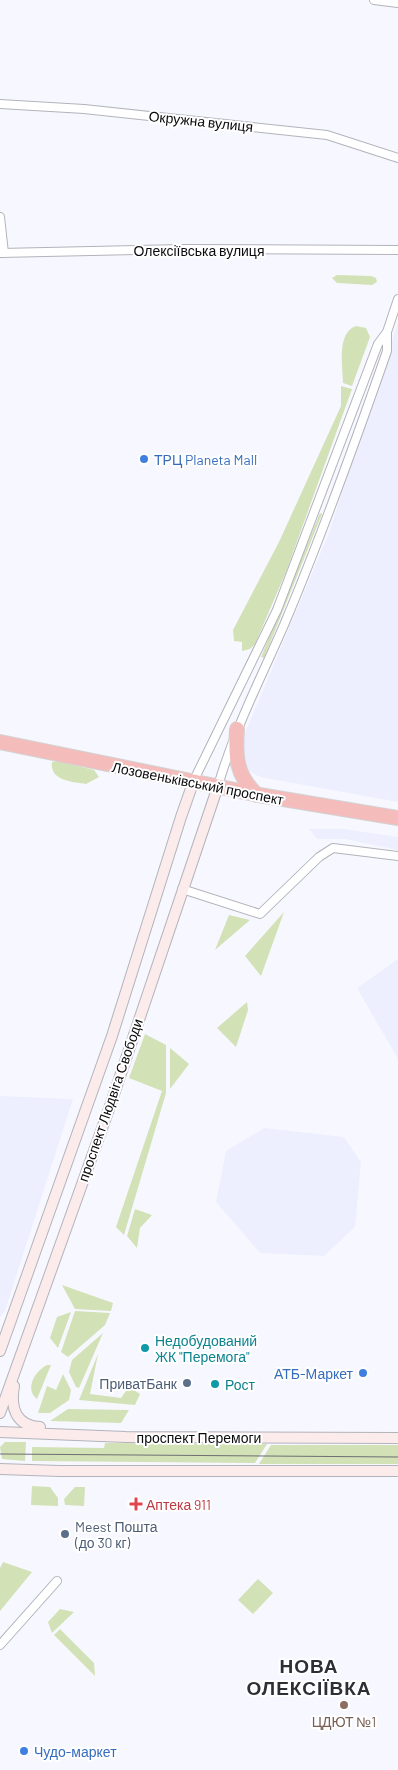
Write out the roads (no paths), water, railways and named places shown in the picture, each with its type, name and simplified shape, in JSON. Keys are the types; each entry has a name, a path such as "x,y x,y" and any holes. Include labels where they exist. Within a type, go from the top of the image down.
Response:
{"highway":[{"path":"237,729 237,765 244,781 257,795"},
{"name":"Лозовеньківський проспект","path":"0,742 110,766 194,780 257,795 398,818"}],"main road":[{"name":"проспект Людвіга Свободи","path":"0,1351 112,1036 180,817 194,780"},
{"name":"проспект Людвіга Свободи","path":"0,1413 109,1109 218,786"},
{"path":"19,1362 12,1405 15,1413 25,1424 118,1430 126,1436"},
{"name":"проспект Перемоги","path":"0,1432 126,1436 398,1438"},
{"path":"0,1469 60,1471 398,1471"}],"street":[{"path":"374,0 398,3"},
{"name":"Окружна вулиця","path":"0,104 84,109 327,135 398,158"},
{"path":"0,217 2,253"},
{"name":"Олексіївська вулиця","path":"2,253 182,249 398,250"},
{"path":"194,780 277,610 378,344 386,332 398,299"},
{"path":"218,786 237,729 284,624 346,469 387,351 386,332"},
{"path":"246,675 259,680"},
{"path":"182,889 260,914 319,857 333,848 398,856"},
{"path":"0,1645 57,1581"}],"tram line":[{"path":"0,1454 398,1457"}],"place":[{"name":"ТРЦ Planeta Mall","path":"144,459"},
{"name":"Недобудований ЖК \"Перемога\"","path":"145,1348"},
{"name":"АТБ-Маркет","path":"363,1373"},
{"name":"ПриватБанк","path":"187,1383"},
{"name":"Рост","path":"215,1384"},
{"name":"Аптека 911","path":"136,1504"},
{"name":"Meest Пошта (до 30 кг)","path":"65,1534"},
{"name":"ЦДЮТ №1","path":"344,1705"},
{"name":"Чудо-маркет","path":"24,1751"}],"district":[{"name":"НОВА ОЛЕКСІЇВКА","path":"309,1676"}]}
